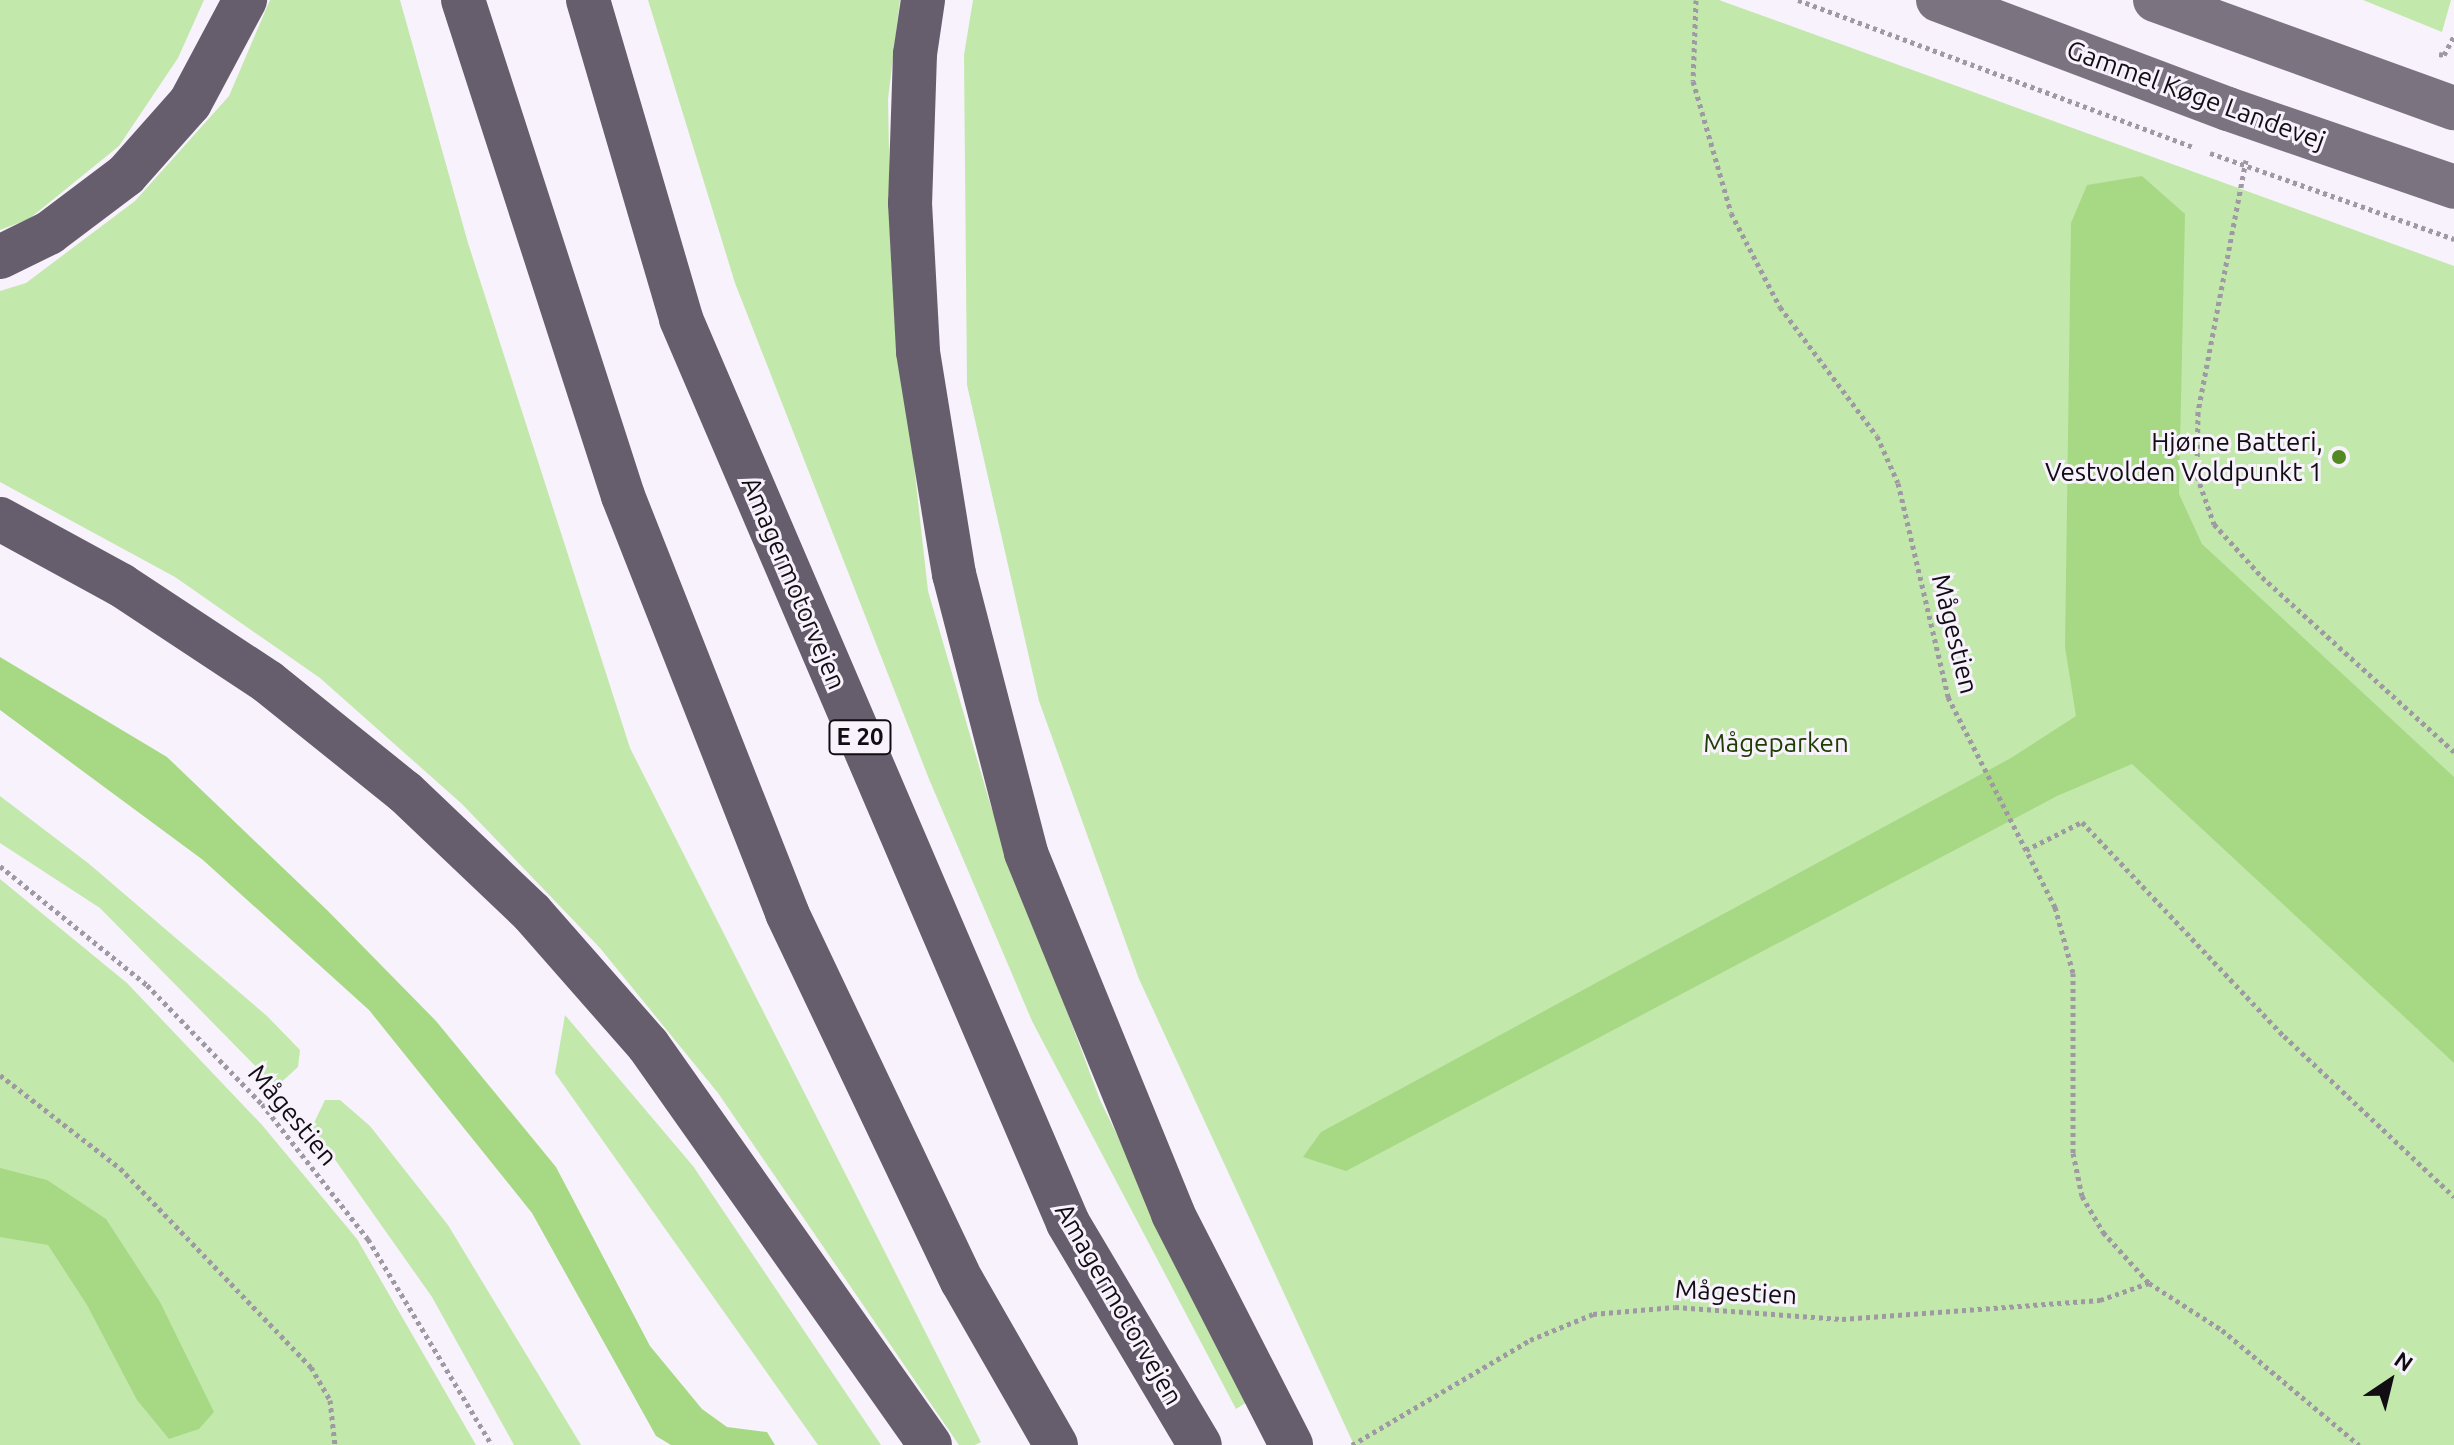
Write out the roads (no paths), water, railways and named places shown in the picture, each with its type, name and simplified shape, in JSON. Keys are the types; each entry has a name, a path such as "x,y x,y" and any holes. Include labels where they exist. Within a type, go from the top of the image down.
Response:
{"highway":[{"path":"0,257 49,233 126,175 190,103 245,0"},
{"path":"463,0 623,496 787,913 962,1281 1056,1445"},
{"name":"Amagermotorvejen","path":"588,0 681,319 1068,1223 1200,1445"},
{"path":"923,0 915,54 910,218 918,352 954,574 1026,853 1173,1214 1291,1445"},
{"path":"0,519 121,585 268,682 405,792 532,913 648,1045 930,1445"}],"main road":[{"name":"Gammel Køge Landevej","path":"1938,0 2228,109 2454,187"},
{"path":"2155,0 2454,108"}],"place":[{"name":"Hjørne Batteri, Vestvolden Voldpunkt 1","path":"2339,457"}],"park label":[{"name":"Mågeparken","path":"1776,743"}]}
